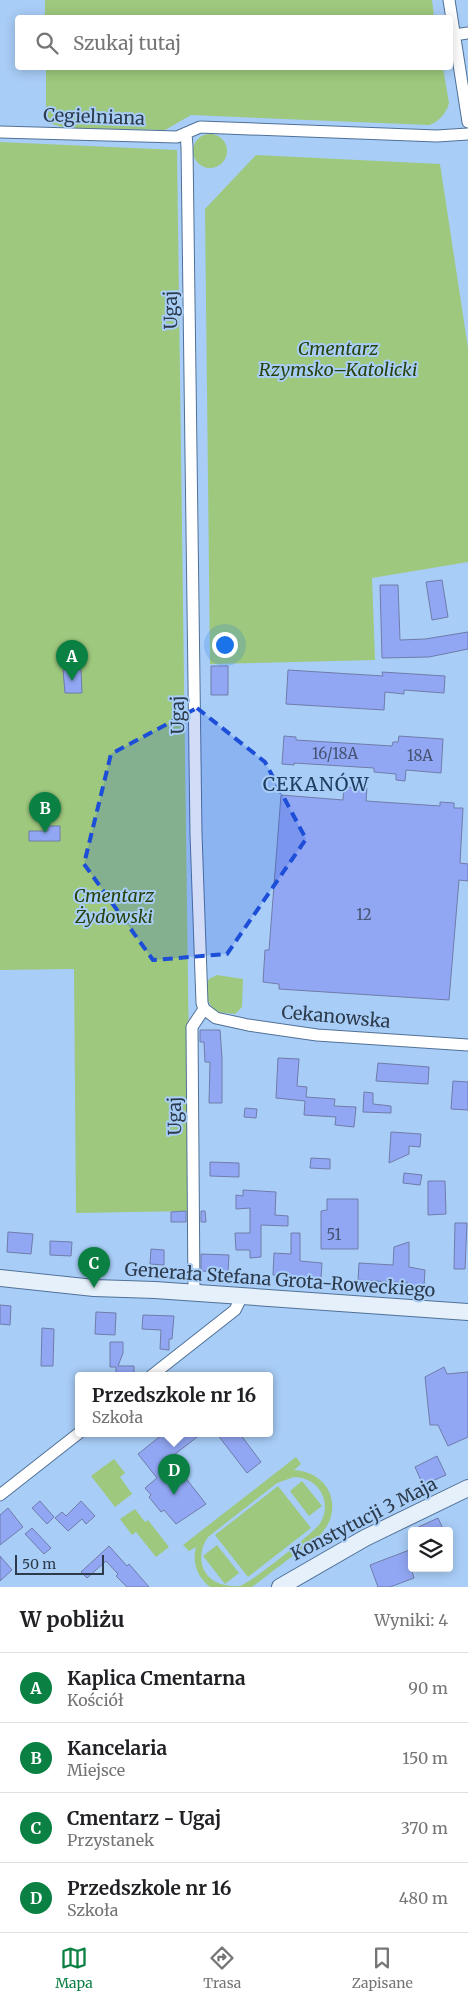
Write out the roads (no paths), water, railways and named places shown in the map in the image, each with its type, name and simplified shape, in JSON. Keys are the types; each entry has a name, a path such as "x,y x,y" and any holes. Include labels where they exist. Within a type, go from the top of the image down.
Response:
{"street":[{"path":"449,0 451,15"},
{"path":"453,28 468,122"},
{"path":"454,35 468,33"},
{"name":"Cegielniana","path":"0,132 177,137 200,127 437,136 468,134"},
{"name":"Ugaj","path":"186,133 188,147 196,834 200,994 204,1009 192,1027 194,1293"},
{"name":"Cekanowska","path":"204,1009 222,1021 317,1035 468,1045"},
{"name":"Generała Stefana Grota-Roweckiego","path":"0,1278 94,1288 468,1312"},
{"path":"155,1372 235,1310 242,1296"},
{"path":"0,1495 75,1436"},
{"name":"Konstytucji 3 Maja","path":"280,1587 365,1538 468,1488"}],"place":[{"name":"Kaplica Cmentarna","path":"72,681"},
{"name":"Kancelaria","path":"45,833"},
{"name":"Cmentarz - Ugaj","path":"94,1288"},
{"name":"Przedszkole nr 16","path":"174,1495"}],"district":[{"name":"CEKANÓW","path":"316,784"}],"park label":[{"name":"Cmentarz Rzymsko–Katolicki","path":"338,359"},
{"name":"Cmentarz Żydowski","path":"114,906"}]}
